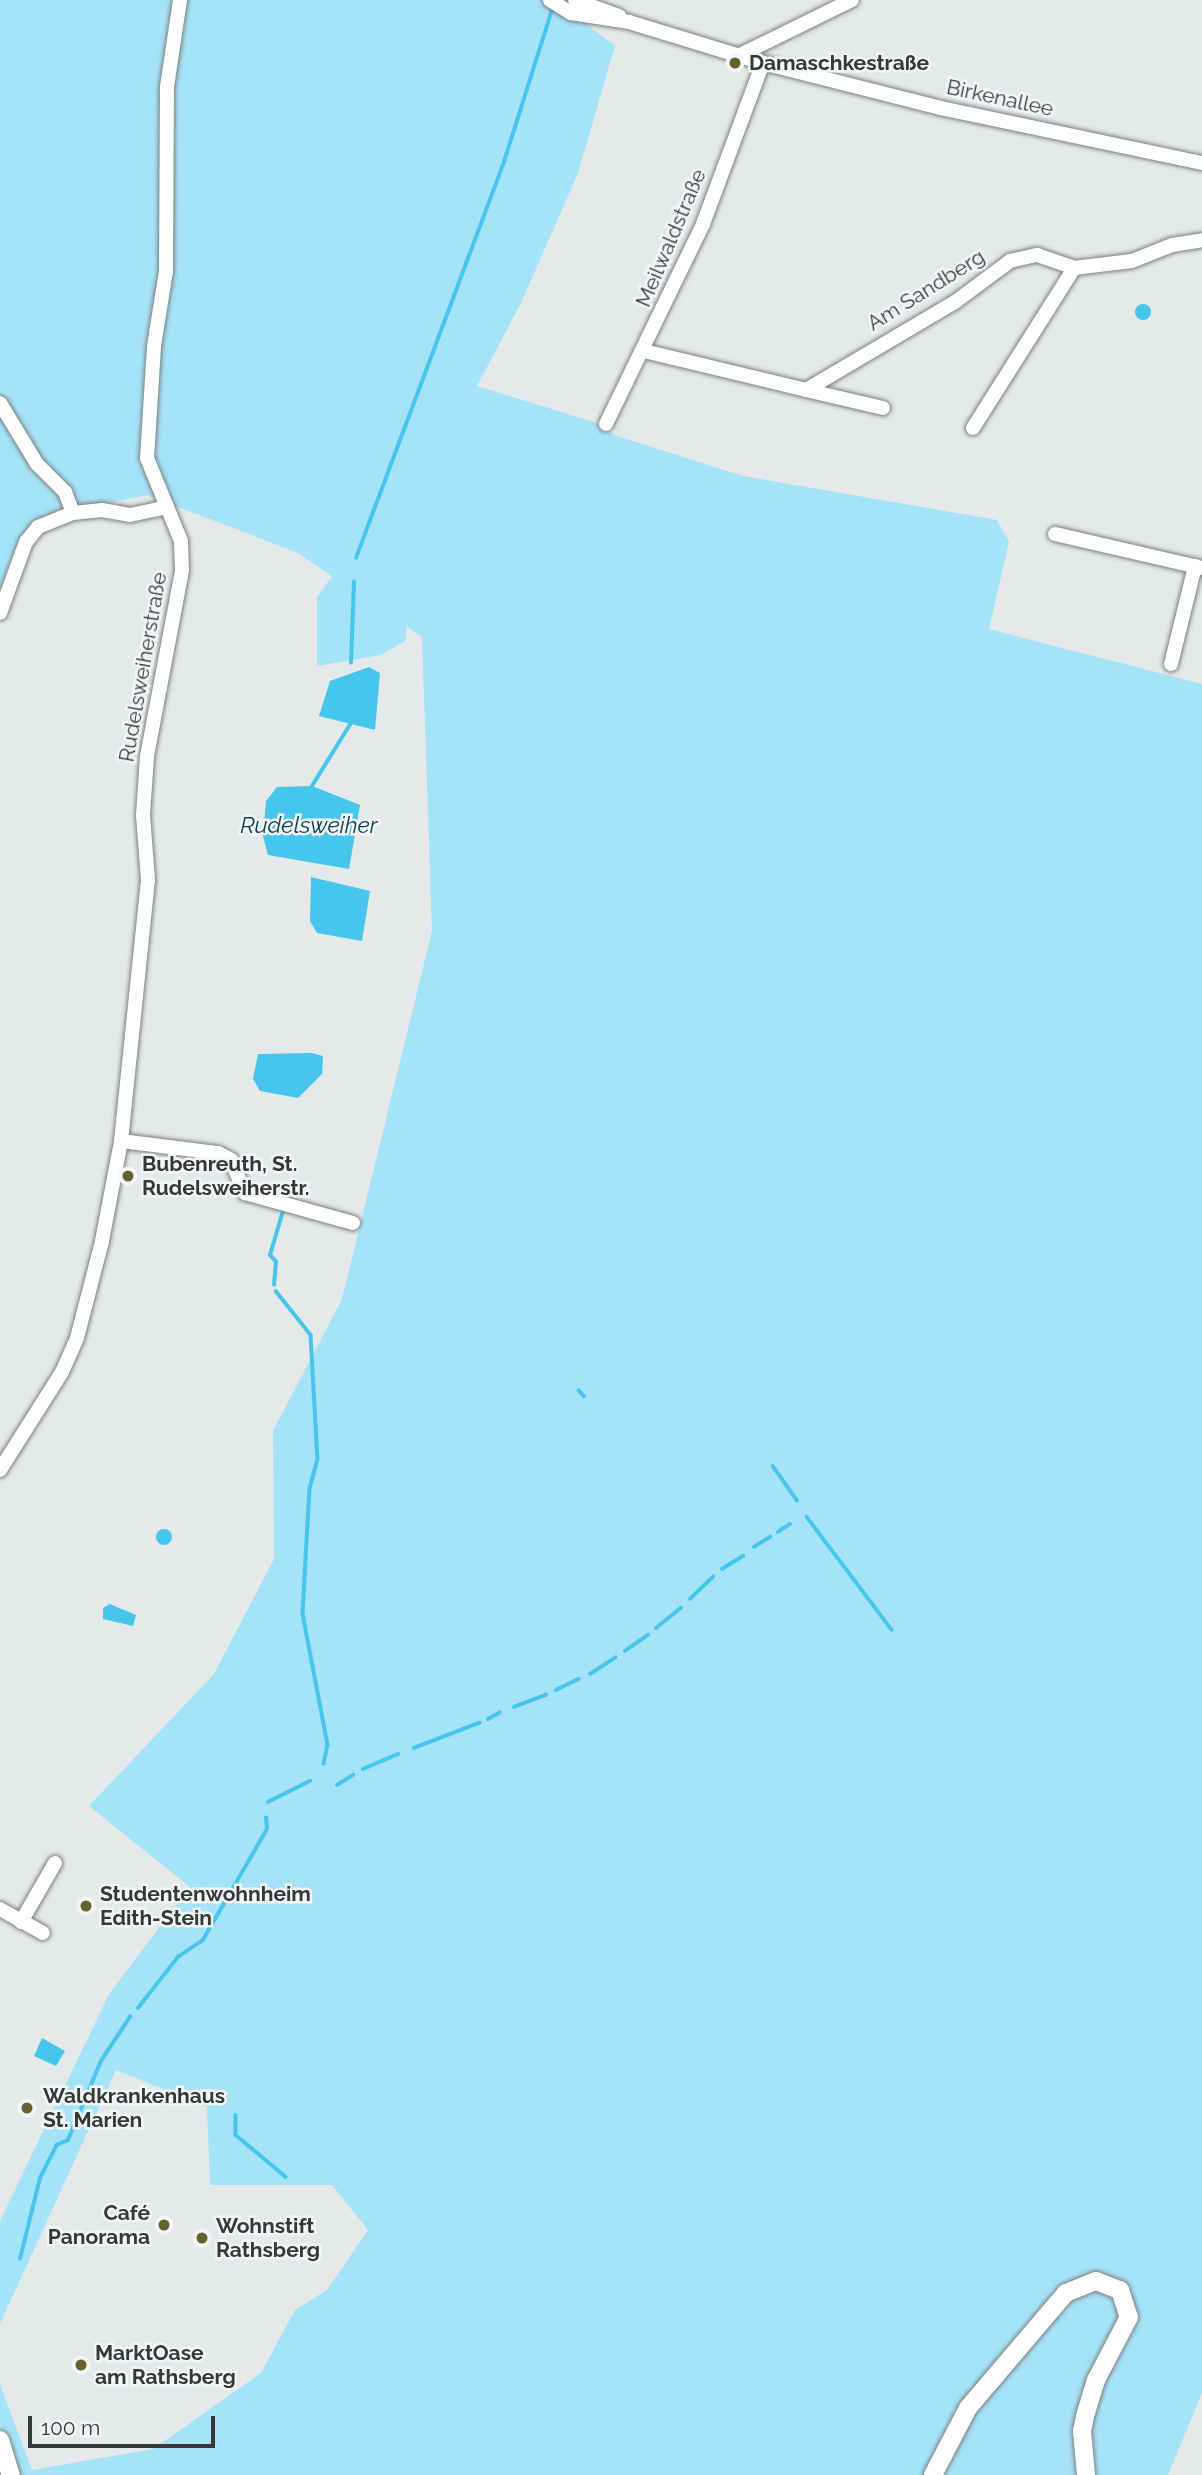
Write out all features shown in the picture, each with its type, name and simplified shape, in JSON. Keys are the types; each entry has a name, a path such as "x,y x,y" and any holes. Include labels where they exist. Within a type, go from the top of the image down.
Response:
{"street":[{"name":"Rudelsweiherstraße","path":"0,1470 62,1372 77,1338 102,1241 121,1141 148,880 143,815 147,756 182,570 181,541 173,515 164,508 146,458 148,418 166,271 167,87 180,0"},
{"name":"Birkenallee","path":"550,0 571,13 629,22 763,64 981,118 1202,163"},
{"name":"Birkenallee","path":"575,0 611,5 629,22"},
{"path":"738,56 852,0"},
{"name":"Meilwaldstraße","path":"606,424 644,351 703,224 763,64"},
{"name":"Am Sandberg","path":"806,390 955,302 1010,261 1037,255 1074,268 1132,261 1172,245 1202,240"},
{"path":"973,428 1074,268"},
{"path":"644,351 883,408"},
{"path":"0,403 37,464 65,492 73,513"},
{"path":"0,613 26,542 38,527 73,513 102,510 130,515 164,508"},
{"path":"1055,534 1198,567 1171,664"},
{"path":"121,1141 218,1153 231,1160 245,1193 353,1223"},
{"path":"21,1922 55,1863"},
{"path":"0,1909 43,1933"},
{"path":"933,2475 960,2420 993,2379 1073,2288 1096,2281 1120,2290 1129,2317 1096,2380 1086,2412 1082,2431 1086,2475"},
{"path":"0,2440 11,2475"}],"shaded area":[{"path":"0,0 555,0 615,46 578,173 522,301 477,386 597,423 614,435 743,476 997,520 1009,542 989,629 1202,684 1202,2393 1168,2475 0,2475 0,2384 32,2470 153,2449 261,2373 295,2310 327,2290 368,2230 332,2185 210,2185 207,2107 116,2070 0,2324 0,2221 109,1994 190,1887 89,1806 214,1674 274,1559 273,1431 342,1299 432,931 422,637 407,627 405,641 381,655 317,666 317,597 332,576 298,553 147,495 105,504 27,533 14,551 0,589"}],"water":[{"path":"1140,304 1146,304 1151,312 1149,318 1140,320 1135,315 1135,309"},
{"path":"369,667 380,673 375,730 319,716 330,681"},
{"name":"Rudelsweiher","path":"312,786 360,805 349,869 268,855 263,836 266,801 277,787"},
{"path":"311,877 370,891 362,941 317,933 310,921"},
{"path":"312,1053 323,1056 322,1074 298,1098 260,1091 253,1079 258,1054"},
{"path":"161,1529 167,1529 172,1537 170,1543 161,1545 156,1540 156,1534"},
{"path":"110,1604 136,1615 133,1626 103,1619 103,1608"},
{"path":"42,2038 65,2051 56,2066 34,2056"}],"waterway":[{"path":"356,558 504,162 552,10"},
{"path":"351,663 354,582"},
{"path":"312,786 351,723"},
{"path":"274,1285 276,1262 270,1255 283,1211"},
{"path":"276,1291 311,1335 318,1459 310,1488 303,1614 328,1745 324,1764"},
{"path":"579,1390 584,1396"},
{"path":"773,1466 797,1500"},
{"path":"807,1517 892,1630"},
{"path":"778,1532 790,1524"},
{"path":"754,1547 770,1537"},
{"path":"722,1569 743,1556"},
{"path":"690,1599 713,1577"},
{"path":"656,1628 681,1608"},
{"path":"625,1651 648,1635"},
{"path":"590,1674 615,1658"},
{"path":"556,1690 579,1679"},
{"path":"514,1707 546,1695"},
{"path":"488,1719 499,1713"},
{"path":"414,1748 479,1723"},
{"path":"363,1769 398,1754"},
{"path":"337,1785 353,1775"},
{"path":"268,1802 310,1781"},
{"path":"138,2008 178,1957 203,1940 267,1829 266,1818"},
{"path":"20,2259 40,2178 57,2145 68,2140 101,2061 130,2017"},
{"path":"236,2115 236,2135 286,2177"}],"place":[{"name":"Damaschkestraße","path":"735,63"},
{"name":"Bubenreuth, St. Rudelsweiherstr.","path":"128,1176"},
{"name":"Studentenwohnheim Edith-Stein","path":"86,1906"},
{"name":"Waldkrankenhaus St. Marien","path":"27,2108"},
{"name":"Café Panorama","path":"164,2225"},
{"name":"Wohnstift Rathsberg","path":"202,2238"},
{"name":"MarktOase am Rathsberg","path":"81,2365"}]}
